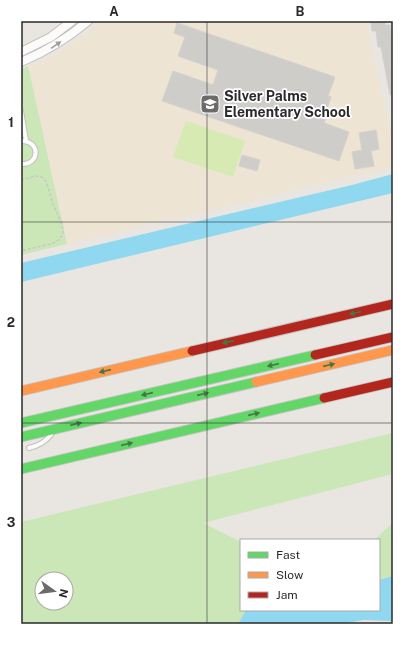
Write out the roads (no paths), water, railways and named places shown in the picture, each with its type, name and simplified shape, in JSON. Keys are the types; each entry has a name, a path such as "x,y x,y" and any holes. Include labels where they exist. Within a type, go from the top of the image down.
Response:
{"highway":[{"path":"21,391 393,304"},
{"path":"21,423 393,337"},
{"path":"21,437 393,350"},
{"path":"21,469 393,382"},
{"path":"365,388 393,386"}],"street":[{"path":"21,52 50,37 72,21"},
{"path":"21,62 48,50 88,21"}],"lane":[{"path":"21,111 24,140 30,142 36,150 36,155 30,163 21,164"},
{"path":"29,448 37,446 48,438 56,428"}],"water":[{"path":"393,174 393,193 21,282 21,263"},
{"path":"393,576 393,622 364,620 340,624 238,624 245,611 380,611 380,580"}],"place":[{"name":"Silver Palms Elementary School","path":"210,104"}]}
